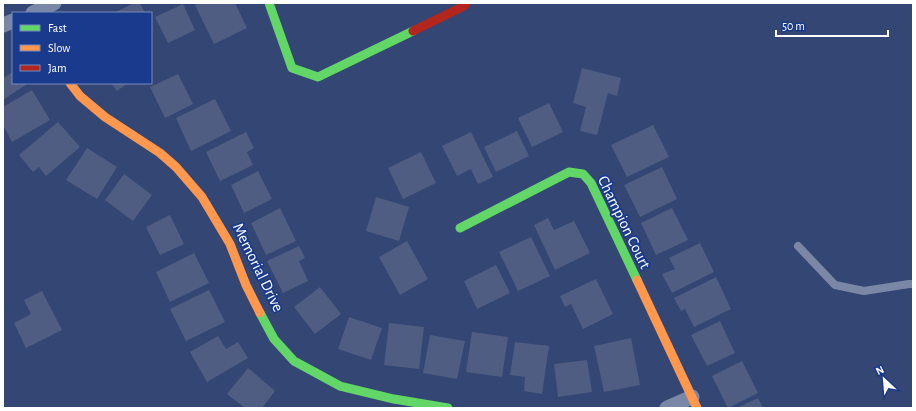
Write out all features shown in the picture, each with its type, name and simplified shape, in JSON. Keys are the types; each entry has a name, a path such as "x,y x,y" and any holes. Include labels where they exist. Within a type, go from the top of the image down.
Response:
{"street":[{"path":"35,12 54,3"},
{"path":"269,3 292,68 318,77 464,6 466,3"},
{"name":"Memorial Drive","path":"71,84 80,96 105,117 160,153 176,167 202,197 230,244 246,285 274,339 294,361 340,386 393,403 448,408"},
{"name":"Champion Court","path":"460,228 569,172 583,174 591,183 694,402"},
{"path":"667,408 694,402"}],"lane":[{"path":"798,246 834,285 864,291 913,284"}],"building":[{"path":"134,3 140,3 144,12 116,12"},
{"path":"199,3 235,3 247,28 214,44 195,5"},
{"path":"183,4 195,30 168,43 155,17"},
{"path":"582,68 621,78 617,96 608,93 597,135 580,131 586,107 573,103"},
{"path":"12,73 12,84 27,84 3,100 3,74 5,77"},
{"path":"178,74 193,104 165,118 150,87"},
{"path":"112,84 127,84 117,91"},
{"path":"32,90 50,120 12,142 3,125 3,107"},
{"path":"215,99 231,131 191,151 176,118"},
{"path":"549,103 563,132 532,147 518,118"},
{"path":"58,122 80,147 46,176 39,167 33,172 19,155"},
{"path":"653,125 669,157 627,177 611,145"},
{"path":"517,131 529,156 496,172 484,147"},
{"path":"246,132 254,148 247,152 253,165 220,181 206,152"},
{"path":"471,132 493,177 478,184 471,169 457,176 442,146"},
{"path":"87,148 117,167 97,199 66,180"},
{"path":"421,152 436,183 403,199 388,168"},
{"path":"662,167 677,199 640,217 624,185"},
{"path":"258,171 272,199 244,213 231,185"},
{"path":"124,174 152,195 133,221 105,200"},
{"path":"376,197 409,207 399,241 366,231"},
{"path":"280,208 296,241 266,255 251,223"},
{"path":"672,208 688,240 656,255 641,223"},
{"path":"170,215 184,244 160,255 146,227"},
{"path":"548,218 554,230 574,221 590,253 555,270 534,225"},
{"path":"531,237 550,276 518,291 499,252"},
{"path":"407,241 428,279 400,295 379,257"},
{"path":"700,243 714,272 672,293 662,274 675,269 669,258"},
{"path":"299,246 305,258 299,261 308,281 283,293 267,261"},
{"path":"194,253 209,283 170,302 156,272"},
{"path":"496,265 510,293 477,309 464,281"},
{"path":"716,277 731,309 694,327 685,309 681,311 674,298"},
{"path":"596,279 613,314 583,329 571,304 565,307 560,296"},
{"path":"320,287 341,314 315,334 294,307"},
{"path":"209,290 225,322 186,341 170,309"},
{"path":"42,291 62,330 26,348 14,323 31,314 24,300"},
{"path":"349,317 382,328 371,360 338,349"},
{"path":"720,321 735,353 707,366 691,335"},
{"path":"389,323 424,327 419,369 384,365"},
{"path":"472,332 508,337 502,377 466,372"},
{"path":"430,335 465,341 457,379 423,373"},
{"path":"218,336 226,349 238,342 248,358 207,382 190,352"},
{"path":"631,338 640,385 604,392 594,346"},
{"path":"515,342 549,346 542,394 524,391 525,377 510,375"},
{"path":"587,360 592,392 558,397 554,364"},
{"path":"742,361 758,393 728,408 712,376"},
{"path":"248,368 275,391 262,408 245,408 227,394"},
{"path":"758,398 763,408 737,408"}],"traffic: fast":[{"path":"269,3 292,68 318,77 413,31"},
{"path":"460,228 569,172 583,174 591,183 637,280"},
{"path":"260,313 274,339 294,361 340,386 394,399 448,408"}],"traffic: slow":[{"path":"71,84 80,96 105,117 160,153 176,167 202,197 230,244 246,285 260,313"},
{"path":"637,280 697,408"}],"traffic: jam":[{"path":"413,31 464,6 466,3"}]}
